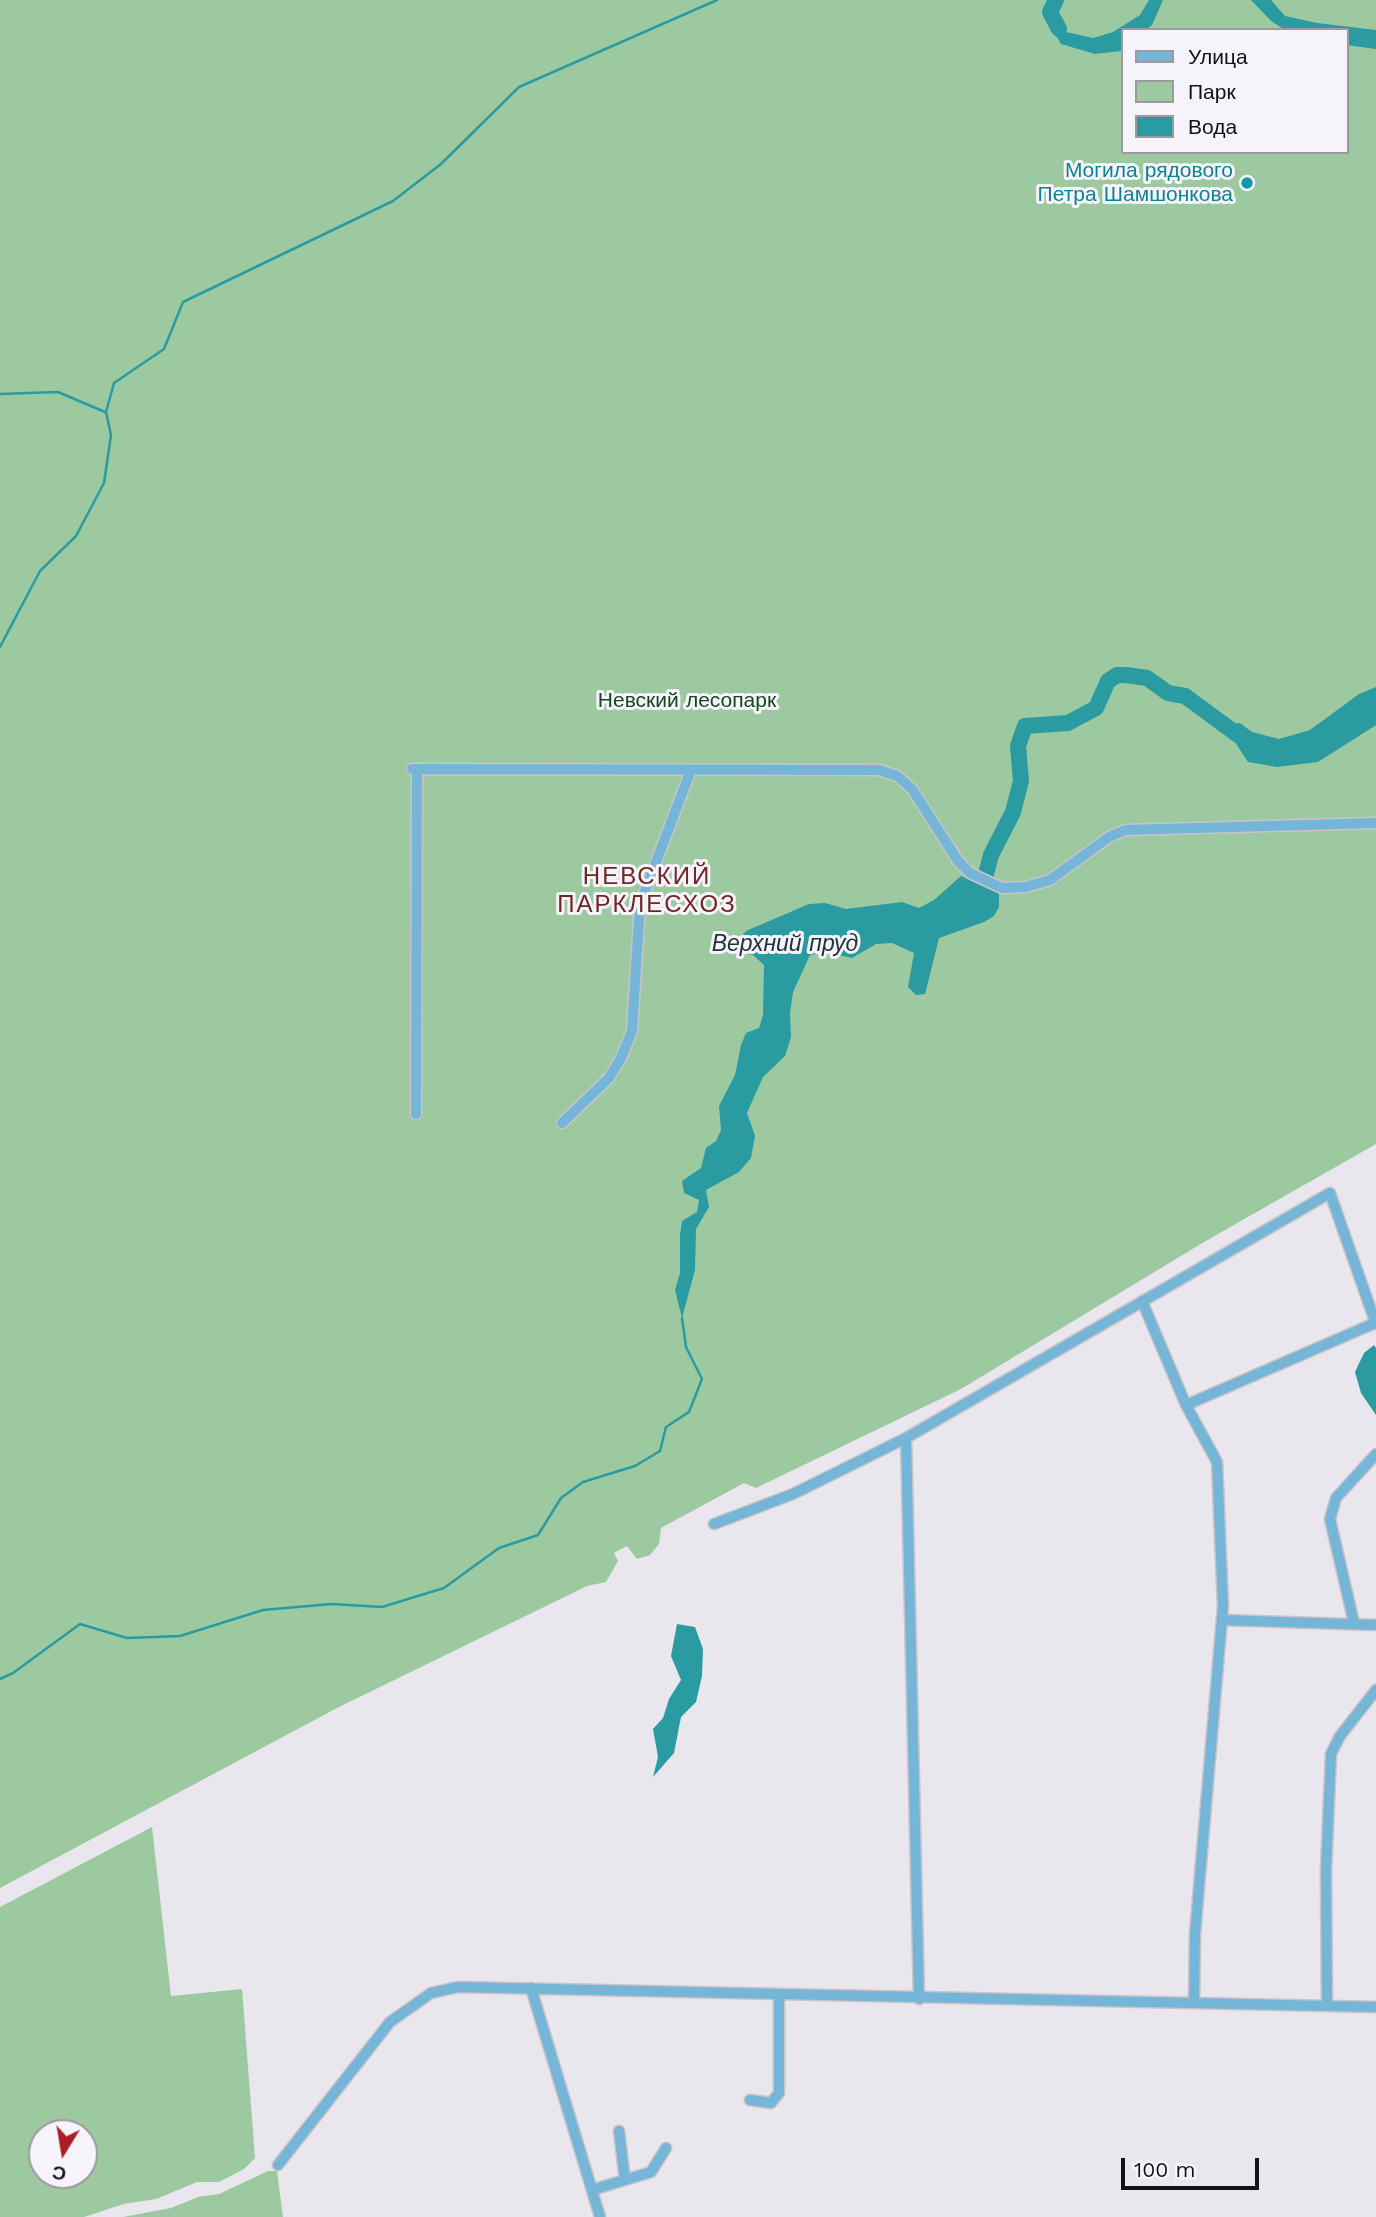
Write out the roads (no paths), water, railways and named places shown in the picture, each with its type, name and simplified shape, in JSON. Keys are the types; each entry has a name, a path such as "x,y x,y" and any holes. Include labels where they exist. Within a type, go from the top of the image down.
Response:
{"street":[{"path":"416,1114 415,769 878,770 897,776 912,789 958,860 970,873 1002,888 1026,887 1050,880 1109,837 1125,830 1376,823"},
{"path":"562,1123 609,1078 632,1031 640,904 691,770"},
{"path":"714,1524 793,1494 906,1438 1330,1193 1376,1324 1186,1405"},
{"path":"1142,1301 1186,1405 1217,1462 1222,1620 1195,1934 1194,2003"},
{"path":"906,1438 919,1999"},
{"path":"1354,1623 1330,1519 1336,1498 1376,1454"},
{"path":"1222,1620 1354,1623 1376,1626"},
{"path":"1327,2006 1326,1870 1331,1754 1340,1736 1376,1690"},
{"path":"278,2165 390,2022 408,2006 431,1993 458,1987 1376,2007"},
{"path":"531,1988 600,2217"},
{"path":"750,2100 771,2103 779,2093 779,1995"},
{"path":"619,2131 625,2180"},
{"path":"592,2190 651,2172 666,2148"}],"water":[{"path":"1149,0 1163,0 1148,28 1120,28 1120,51 1095,54 1061,44 1048,22 1050,12 1066,32 1093,38 1113,32 1140,15"},
{"path":"1251,0 1271,0 1285,16 1376,30 1376,49 1348,45 1348,28 1282,28 1271,21"},
{"path":"1376,687 1376,725 1318,762 1277,767 1248,762 1223,724 1240,723 1252,732 1279,739 1310,730 1359,694"},
{"name":"Верхний пруд","path":"961,876 999,893 999,907 994,916 984,922 939,938 925,994 916,995 908,987 914,953 892,943 876,944 852,958 826,952 810,955 793,992 791,1037 785,1056 763,1077 747,1113 755,1136 751,1158 739,1172 706,1190 709,1207 696,1229 695,1270 682,1318 675,1290 680,1273 682,1221 697,1212 699,1200 684,1193 682,1181 701,1168 706,1148 716,1141 721,1130 719,1106 735,1075 741,1045 746,1033 759,1028 763,1015 764,965 753,955 738,952 737,942 746,931 809,904 825,903 846,909 902,902 919,908 934,900"},
{"path":"1374,1345 1376,1415 1361,1393 1355,1372 1364,1353"},
{"path":"677,1624 695,1627 703,1649 702,1676 696,1702 681,1717 674,1753 653,1777 658,1757 653,1729 663,1718 669,1699 681,1680 671,1656"}],"waterway":[{"path":"0,647 40,571 76,536 104,483 111,435 106,412 114,383 164,349 183,302 393,201 441,164 519,87 717,0"},
{"path":"1056,0 1050,12 1059,29"},
{"path":"0,394 58,392 105,412"},
{"path":"985,878 991,855 1013,812 1021,781 1018,746 1025,726 1068,723 1096,708 1108,681 1117,675 1126,675 1147,678 1168,693 1185,696 1238,735"},
{"path":"0,1679 13,1673 80,1624 127,1638 180,1636 263,1610 332,1604 382,1607 444,1588 499,1548 538,1535 561,1498 583,1482 635,1466 660,1451 666,1427 689,1412 702,1379 686,1347 682,1318"}],"place":[{"name":"Могила рядового Петра Шамшонкова","path":"1247,183"}],"district":[{"name":"НЕВСКИЙ ПАРКЛЕСХОЗ","path":"647,891"}],"park label":[{"name":"Невский лесопарк","path":"687,701"}]}
